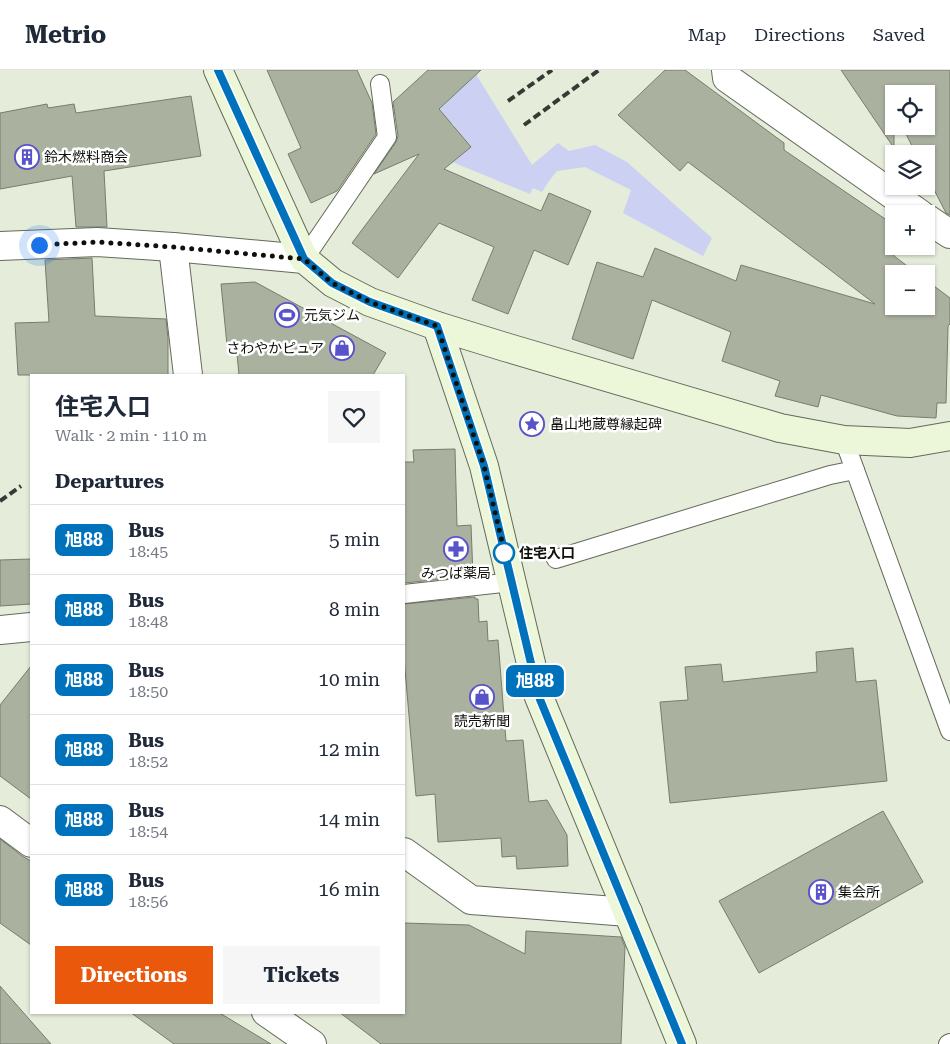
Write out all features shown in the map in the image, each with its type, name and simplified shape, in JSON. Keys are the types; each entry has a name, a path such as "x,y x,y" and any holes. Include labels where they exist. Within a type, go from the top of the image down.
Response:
{"street":[{"path":"218,70 304,259 332,283 370,302 437,326 780,428 844,440 910,443 950,436"},
{"path":"726,70 726,78 907,205"},
{"path":"935,224 950,234"},
{"path":"0,246 97,242 304,259"},
{"path":"173,247 188,374"},
{"path":"437,326 484,466 539,697 682,1044"},
{"path":"0,630 30,627"},
{"path":"0,820 30,842"},
{"path":"405,853 471,900 628,912"},
{"path":"269,1014 312,1044"}],"lane":[{"path":"304,259 387,137 380,84"},
{"path":"844,440 950,730"},
{"path":"556,559 830,475 855,470"},
{"path":"405,594 512,582"}],"shaded area":[{"path":"477,70 477,76 532,165 558,143 569,151 595,145 627,162 712,238 703,256 623,213 631,190 585,167 557,171 542,192 533,188 530,194 445,159 455,125 424,114"}],"building":[{"path":"267,70 357,70 372,103 376,134 337,191 311,203 288,154 301,148"},
{"path":"428,70 481,70 439,109 471,147 444,169 541,211 549,193 591,211 568,265 534,250 508,314 472,300 494,247 439,223 398,278 352,243 419,154 374,174 396,142 398,136 393,102"},
{"path":"665,70 685,70 784,143 784,150 885,219 885,255 894,255 906,265 885,265 885,315 935,315 935,287 950,298 946,403 937,403 936,418 897,416 821,395 818,407 775,396 780,381 722,361 731,332 652,300 633,359 572,339 597,262 643,277 655,248 736,281 741,265 875,304 688,162 680,171 618,115"},
{"path":"841,70 950,70 950,215 946,213 935,192 935,145 912,145 906,135 935,135 935,85 885,85 885,135"},
{"path":"191,96 201,156 104,171 107,227 76,227 72,176 0,189 0,113 47,104 48,108 74,104 76,113"},
{"path":"885,135 894,135 894,145 892,145"},
{"path":"92,258 95,316 166,319 168,374 18,375 15,323 49,322 45,260"},
{"path":"255,282 386,353 374,374 239,374 236,344 227,345 221,284"},
{"path":"455,449 457,526 471,525 473,576 405,583 405,462 414,462 413,450"},
{"path":"30,559 30,604 0,606 0,560"},
{"path":"475,597 475,599 478,599 479,622 487,621 488,641 498,640 506,741 523,740 529,802 547,800 567,835 568,866 517,869 516,856 502,857 501,838 438,842 435,794 416,796 405,670 405,604"},
{"path":"853,648 856,682 876,680 887,781 670,803 660,702 688,700 685,667 721,664 723,682 817,672 816,652"},
{"path":"30,667 30,798 0,776 0,705"},
{"name":"集会所","path":"883,811 923,882 759,973 719,901"},
{"path":"0,839 30,860 30,944 0,923"},
{"path":"405,923 469,925 525,954 526,931 621,937 625,947 621,1044 381,1044 342,1014 405,1014"},
{"path":"0,986 51,1044 0,1044"},
{"path":"133,1014 221,1014 271,1044 174,1044"}],"railway":[{"path":"508,101 552,70"},
{"path":"524,125 599,70"},
{"path":"0,501 21,486"}],"bus line":[{"name":"旭88","path":"218,70 304,259 332,283 370,302 437,326 484,466 539,697 682,1044"}],"place":[{"name":"鈴木燃料商会","path":"27,157"},
{"name":"元気ジム","path":"287,315"},
{"name":"さわやかピュア","path":"342,348"},
{"name":"畠山地蔵尊縁起碑","path":"532,424"},
{"name":"みつば薬局","path":"456,549"},
{"name":"住宅入口","path":"504,553"},
{"name":"読売新聞","path":"482,697"},
{"name":"集会所","path":"821,892"}],"route":[{"path":"39,245 97,242 304,259 332,283 370,302 437,326 484,466 504,553"}]}
